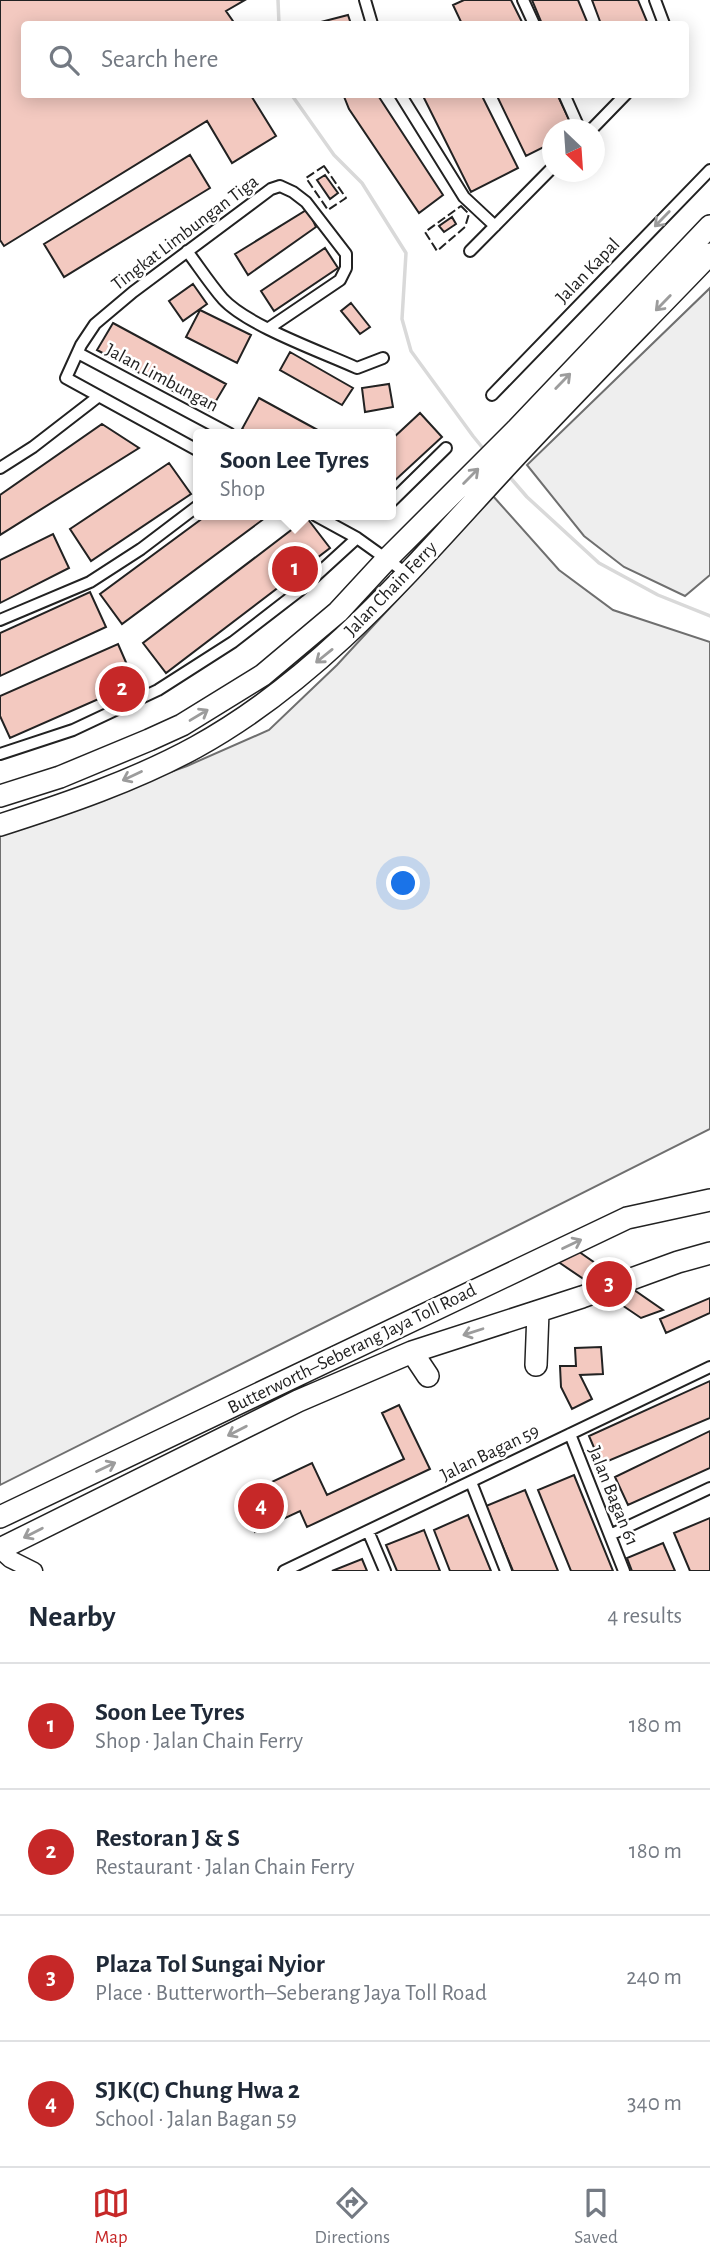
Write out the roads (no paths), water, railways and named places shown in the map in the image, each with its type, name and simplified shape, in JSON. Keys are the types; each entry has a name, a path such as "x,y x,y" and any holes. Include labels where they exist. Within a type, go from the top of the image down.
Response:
{"highway":[{"name":"Jalan Chain Ferry","path":"0,825 112,786 196,747 250,713 336,646 373,611 406,573 434,528 522,436 710,226"},
{"name":"Jalan Chain Ferry","path":"522,436 710,254"},
{"name":"Jalan Chain Ferry","path":"0,796 60,777 149,740 182,725 237,692 263,675 338,612 387,559 434,528"},
{"name":"Butterworth–Seberang Jaya Toll Road","path":"0,1517 626,1218 710,1200"},
{"name":"Butterworth–Seberang Jaya Toll Road","path":"0,1550 298,1401 412,1352 710,1253"},
{"path":"536,1365 538,1312"},
{"path":"412,1352 428,1376"}],"street":[{"path":"365,0 371,21"},
{"path":"523,0 533,21"},
{"path":"655,0 663,21"},
{"path":"402,98 464,197 495,226"},
{"path":"566,98 575,119"},
{"path":"602,119 622,98"},
{"name":"Jalan Kapal","path":"492,396 710,170"},
{"path":"470,251 542,178"},
{"name":"Tingkat Limbungan Tiga","path":"99,396 66,378 95,324 187,251 271,189 280,186 293,191 306,202 346,254 346,268 340,280 269,328"},
{"path":"187,251 223,299 234,309 269,328 358,368 383,358"},
{"name":"Jalan Limbungan","path":"78,353 221,429"},
{"path":"0,468 33,447 99,396 193,448"},
{"path":"396,497 446,448"},
{"path":"0,620 90,582 141,549 193,510"},
{"path":"325,520 357,538 406,573"},
{"path":"0,754 73,730 158,690 233,642 299,591 357,538"},
{"name":"Jalan Bagan 59","path":"284,1571 710,1367"},
{"name":"Jalan Bagan 61","path":"570,1434 624,1571"},
{"path":"471,1482 506,1571"},
{"path":"610,1535 710,1488"},
{"path":"369,1531 385,1571"},
{"path":"0,1550 10,1559 34,1571"}],"waterway":[{"path":"278,0 279,21"},
{"path":"294,98 334,155 362,183 406,253 402,319 411,351 486,452"},
{"path":"508,475 527,497 599,563 658,595 710,616"}],"place":[{"name":"Soon Lee Tyres","path":"295,569"},
{"name":"Restoran J & S","path":"122,689"},
{"name":"Plaza Tol Sungai Nyior","path":"609,1284"},
{"name":"SJK(C) Chung Hwa 2","path":"261,1506"}]}
